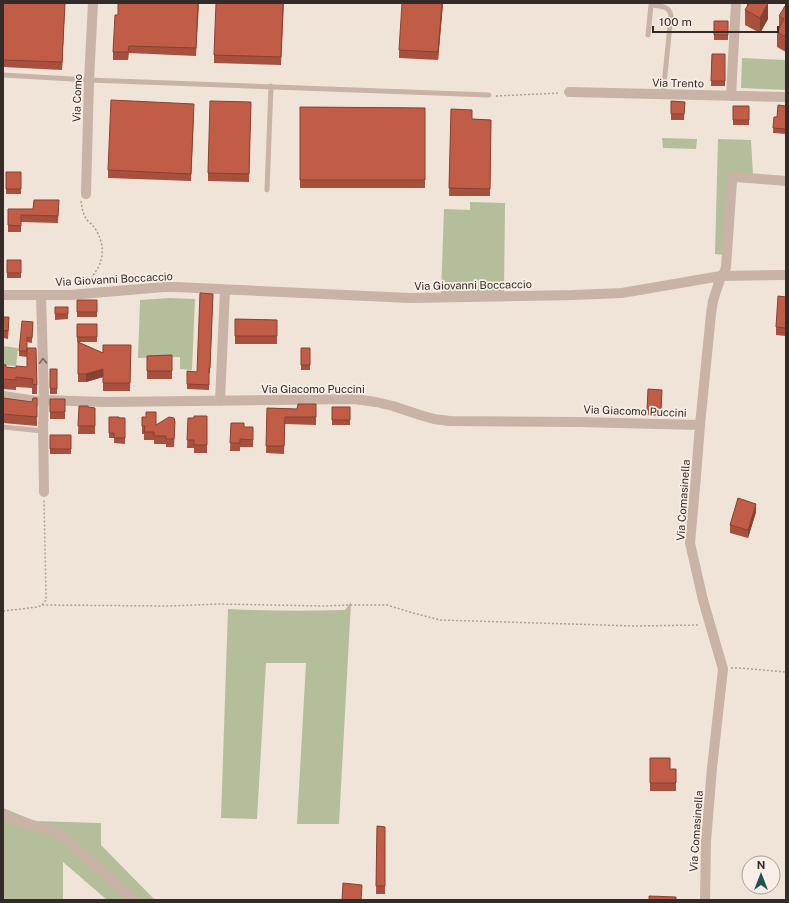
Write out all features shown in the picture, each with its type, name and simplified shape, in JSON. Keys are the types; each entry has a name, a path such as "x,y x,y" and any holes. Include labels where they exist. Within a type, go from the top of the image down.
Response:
{"street":[{"name":"Via Como","path":"86,192 93,3"},
{"path":"731,96 736,3"},
{"name":"Via Trento","path":"570,92 786,97"},
{"name":"Via Comasinella","path":"704,900 706,841 712,768 723,669 703,600 690,543 711,314 713,301 721,276 726,267 733,179 736,177 743,177 786,181"},
{"name":"Via Giovanni Boccaccio","path":"3,295 70,295 176,287 410,298 573,295 622,293 721,276 786,275"},
{"path":"220,401 225,290"},
{"path":"41,295 44,400 44,492"},
{"name":"Via Giacomo Puccini","path":"3,396 36,401 105,402 356,399 376,402 434,419 450,421 700,425"},
{"path":"3,814 15,821 57,831 134,900"}],"lane":[{"path":"648,35 651,5 668,9 671,16 663,94"},
{"path":"3,75 89,80 489,95"},
{"path":"268,190 272,86"},
{"path":"3,427 43,431"}],"path":[{"path":"489,95 496,96 570,92"},
{"path":"83,285 97,272 103,255 100,236 86,218 82,210 82,196 83,193 86,192"},
{"path":"42,605 46,600 44,492"},
{"path":"3,611 38,607 42,605 387,605 440,620 636,626 710,625"},
{"path":"723,669 739,668 786,672"}],"green space":[{"path":"742,58 786,60 786,90 741,88"},
{"path":"662,138 697,139 696,149 663,148"},
{"path":"718,139 751,140 753,175 733,174 725,255 715,254"},
{"path":"470,202 505,203 504,292 441,294 444,209 470,210"},
{"path":"169,298 195,299 192,370 180,369 180,357 138,358 140,300"},
{"path":"3,346 18,348 16,366 3,365"},
{"path":"351,602 339,824 297,824 306,663 266,663 257,819 221,818 228,609 286,611 345,610"},
{"path":"3,808 35,821 101,823 101,845 155,900 107,900 63,862 63,900 3,900"}],"building":[{"path":"3,3 65,3 62,62 3,60"},
{"path":"118,3 198,3 196,48 129,46 128,52 113,52 115,15 118,15"},
{"path":"216,3 283,3 281,57 214,55"},
{"path":"402,3 442,3 438,52 399,50"},
{"path":"749,3 768,3 760,18 745,10"},
{"path":"785,6 786,37 777,32 784,19 779,16"},
{"path":"714,21 728,21 728,35 714,35"},
{"path":"712,54 725,54 725,81 711,81"},
{"path":"111,100 194,104 191,174 108,170"},
{"path":"210,101 251,102 249,174 208,173"},
{"path":"671,101 685,102 684,114 671,114"},
{"path":"778,105 786,106 786,129 773,128 774,117 777,117"},
{"path":"733,106 749,106 749,120 733,120"},
{"path":"300,107 425,108 425,180 300,180"},
{"path":"451,109 472,110 472,119 491,120 490,189 449,188"},
{"path":"6,172 21,172 21,189 6,189"},
{"path":"34,200 59,200 58,216 21,215 21,226 8,225 8,209 33,209"},
{"path":"7,260 21,260 21,273 7,273"},
{"path":"200,293 213,294 209,385 187,384 187,371 197,372"},
{"path":"778,296 786,297 786,328 776,327"},
{"path":"77,300 97,300 97,312 77,312"},
{"path":"55,307 68,307 68,314 55,314"},
{"path":"3,317 9,317 8,331 3,330"},
{"path":"235,319 277,320 277,336 235,336"},
{"path":"22,321 33,322 32,338 27,337 27,351 19,351"},
{"path":"77,324 97,324 97,337 77,337"},
{"path":"78,342 103,353 103,345 131,345 130,383 103,383 103,369 86,374 78,374"},
{"path":"27,348 36,348 37,385 32,384 33,379 16,377 16,380 3,379 3,364 6,365 6,367 27,367"},
{"path":"301,348 310,348 310,365 301,365"},
{"path":"172,355 172,371 147,371 147,356"},
{"path":"50,369 57,369 57,389 50,388"},
{"path":"648,389 662,390 661,410 647,410"},
{"path":"3,398 32,402 33,398 37,398 37,417 3,414"},
{"path":"50,399 65,399 65,412 50,412"},
{"path":"298,404 316,404 316,417 285,417 284,446 266,446 267,408 297,409"},
{"path":"79,406 95,408 95,426 78,426"},
{"path":"332,407 350,407 350,420 332,420"},
{"path":"146,412 156,412 156,425 169,417 174,418 174,439 166,439 166,436 154,436 154,432 144,432 145,426 142,426 142,417 146,417"},
{"path":"194,416 207,416 207,445 194,445 194,440 187,440 188,418 194,418"},
{"path":"109,417 125,418 125,438 114,438 114,433 109,433"},
{"path":"231,423 244,423 244,427 253,427 253,440 240,439 240,443 230,443"},
{"path":"50,435 71,435 71,449 50,449"},
{"path":"738,498 756,504 748,530 730,525"},
{"path":"650,758 670,758 670,769 676,769 676,783 650,783"},
{"path":"377,826 385,827 385,886 376,886"},
{"path":"343,883 362,885 361,900 342,900"},
{"path":"649,896 676,897 676,900 649,900"}]}
